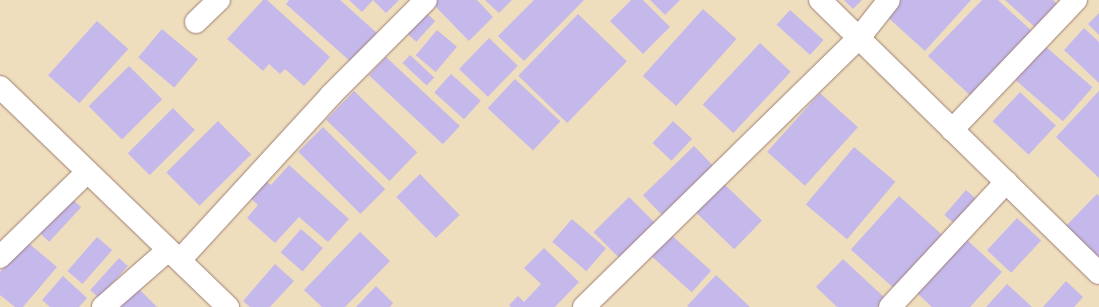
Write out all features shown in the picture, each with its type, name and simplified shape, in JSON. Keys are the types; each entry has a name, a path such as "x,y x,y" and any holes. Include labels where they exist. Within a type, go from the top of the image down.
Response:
{"street":[{"path":"196,22 219,0"},
{"path":"103,307 174,255 426,0"},
{"path":"820,0 1099,273"},
{"path":"584,307 859,38 889,0"},
{"path":"952,130 1076,0"},
{"path":"0,87 228,307"},
{"path":"0,257 87,172"},
{"path":"890,307 1006,182"}],"building":[{"path":"263,0 267,0 330,57 304,86 285,69 280,74 269,64 263,71 227,39"},
{"path":"289,0 340,0 377,33 351,62 286,4"},
{"path":"349,0 373,0 362,12"},
{"path":"373,0 399,0 386,13"},
{"path":"437,0 477,0 493,17 469,41 433,4"},
{"path":"485,0 512,0 499,13"},
{"path":"534,0 584,0 524,61 498,36"},
{"path":"631,0 643,0 670,27 643,54 610,21"},
{"path":"650,0 680,0 665,15"},
{"path":"844,0 862,0 853,9"},
{"path":"895,0 971,0 925,51 883,13"},
{"path":"982,0 998,0 1035,34 974,99 928,56"},
{"path":"1005,0 1053,0 1059,6 1038,30"},
{"path":"703,9 736,39 676,106 643,76"},
{"path":"790,10 823,40 810,55 777,25"},
{"path":"424,11 435,21 416,42 405,32"},
{"path":"1099,13 1099,35 1088,24"},
{"path":"578,14 627,61 567,123 518,76"},
{"path":"97,21 128,49 79,103 48,75"},
{"path":"1084,28 1099,42 1099,83 1064,50"},
{"path":"162,29 198,59 174,88 138,57"},
{"path":"437,30 457,47 436,72 416,55"},
{"path":"489,38 518,66 488,97 459,69"},
{"path":"760,43 791,72 733,133 703,104"},
{"path":"1045,46 1093,87 1063,121 1015,80"},
{"path":"410,55 434,78 427,86 402,63"},
{"path":"386,57 460,126 443,144 369,75"},
{"path":"129,66 162,99 122,140 89,106"},
{"path":"451,74 481,101 464,119 434,93"},
{"path":"515,79 560,121 533,151 488,108"},
{"path":"354,91 417,152 390,181 326,120"},
{"path":"1099,91 1099,178 1056,137"},
{"path":"1020,92 1056,125 1029,155 993,121"},
{"path":"820,93 858,127 805,186 767,152"},
{"path":"173,108 195,130 150,175 128,153"},
{"path":"218,121 251,154 200,206 166,173"},
{"path":"673,121 692,139 672,161 653,143"},
{"path":"323,127 385,189 360,214 298,152"},
{"path":"694,146 716,169 665,218 643,195"},
{"path":"854,147 895,182 847,239 806,204"},
{"path":"289,165 349,219 328,242 299,217 275,243 247,218 258,205 247,195 262,178 271,185"},
{"path":"420,174 460,215 436,238 396,197"},
{"path":"721,181 762,221 734,249 693,210"},
{"path":"966,190 980,202 958,227 944,215"},
{"path":"1097,194 1099,196 1099,259 1065,227"},
{"path":"68,195 81,207 49,242 36,229"},
{"path":"899,196 945,237 897,291 851,250"},
{"path":"629,197 656,224 621,259 594,232"},
{"path":"1017,218 1041,241 1011,273 987,250"},
{"path":"572,219 606,249 586,271 552,242"},
{"path":"301,229 323,248 303,271 281,252"},
{"path":"360,232 390,261 345,307 322,307 304,290"},
{"path":"668,232 711,271 692,292 649,254"},
{"path":"97,237 112,250 83,284 67,271"},
{"path":"966,239 1002,272 970,307 932,307 916,292"},
{"path":"26,241 57,267 23,307 15,307 0,295 0,272"},
{"path":"544,248 579,282 555,307 511,307 509,305 518,296 524,302 541,284 524,268"},
{"path":"119,258 128,266 99,298 90,290"},
{"path":"843,259 886,299 878,307 837,307 816,287"},
{"path":"275,264 294,281 270,307 250,307 243,301"},
{"path":"716,275 750,307 687,306"},
{"path":"63,276 87,298 79,307 50,307 42,300"},
{"path":"1066,281 1083,297 1074,307 1043,307"},
{"path":"1007,284 1032,307 986,307"},
{"path":"376,286 393,303 390,307 356,307"},
{"path":"138,288 157,307 119,307"}]}
